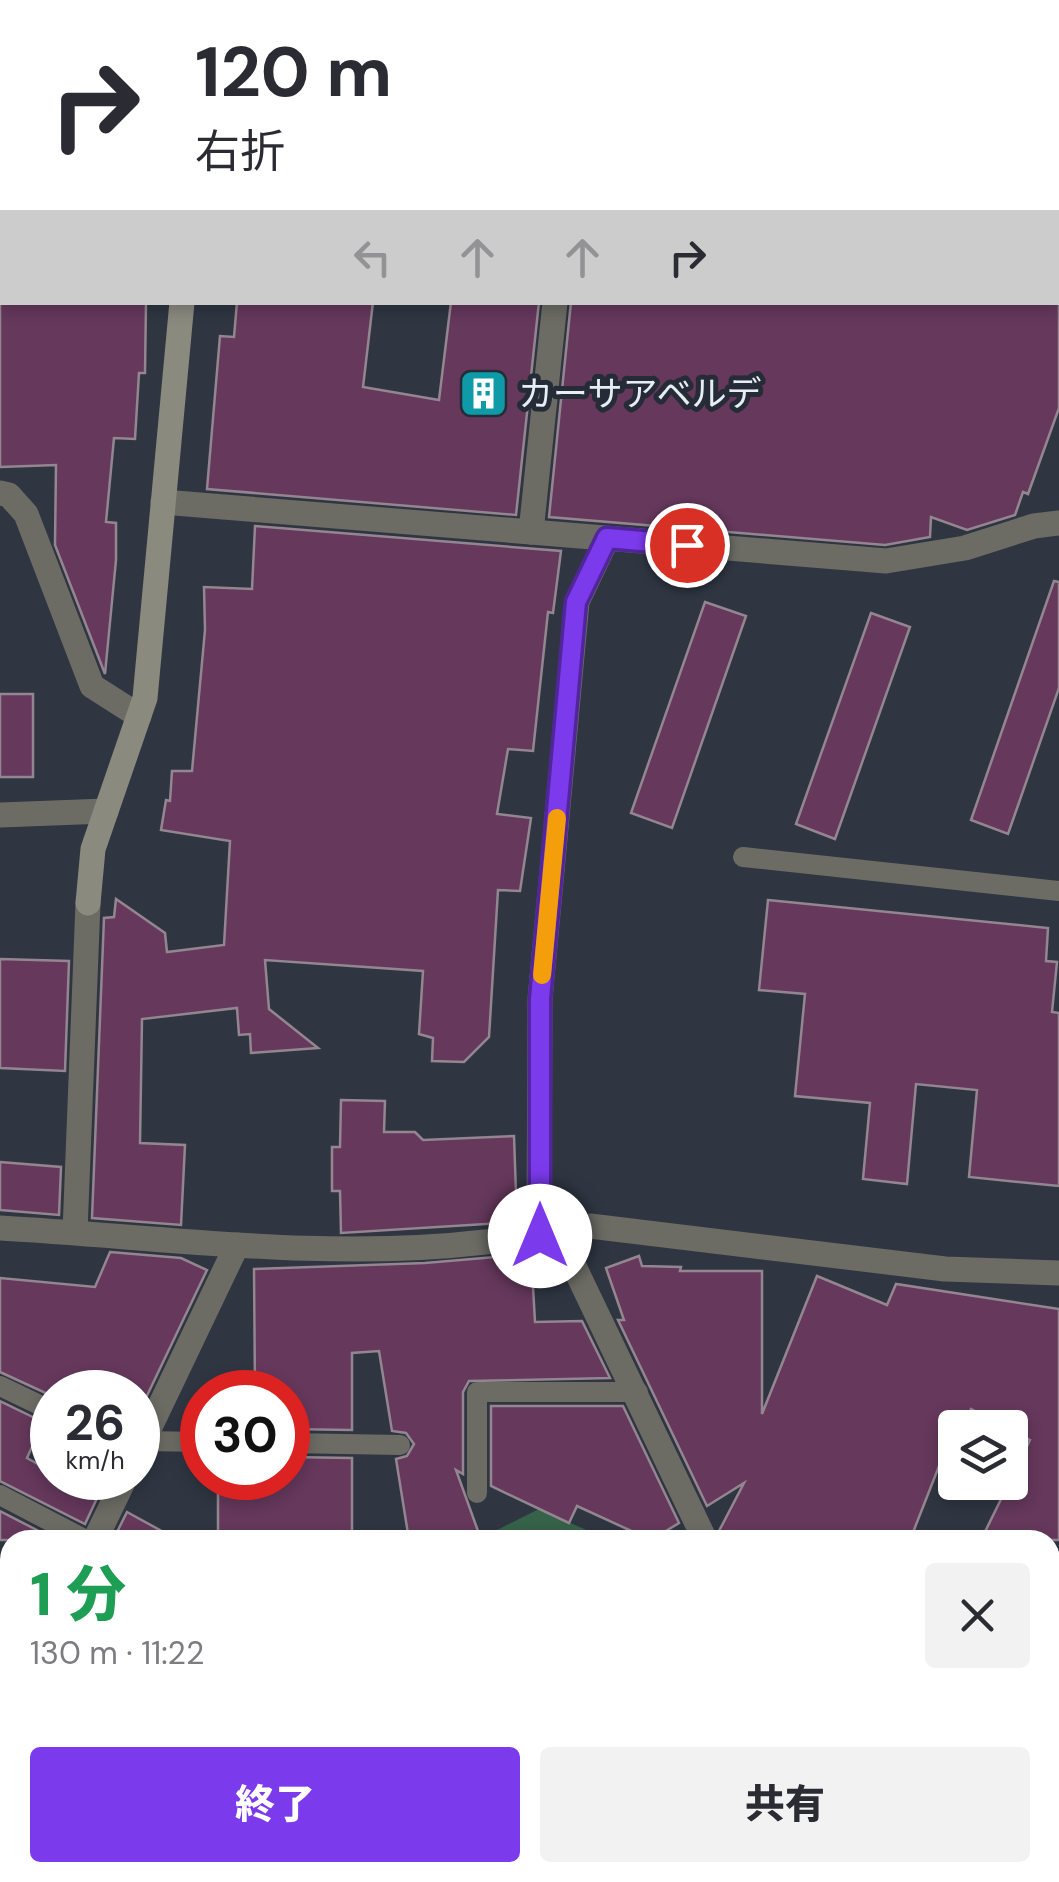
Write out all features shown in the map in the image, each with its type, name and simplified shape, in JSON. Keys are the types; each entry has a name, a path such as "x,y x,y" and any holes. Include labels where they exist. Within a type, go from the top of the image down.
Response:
{"street":[{"path":"75,1232 93,849 140,716 182,305"},
{"path":"532,532 555,305"},
{"path":"0,493 9,495 26,514 92,686 140,716"},
{"path":"163,502 886,561 965,548 1059,523"},
{"path":"607,538 576,602 540,999 549,1236 638,1392 700,1530"},
{"path":"0,815 106,810"},
{"path":"0,1228 237,1246 404,1252 549,1236 590,1226 946,1268 1059,1272"},
{"path":"160,1406 237,1246"},
{"path":"101,1530 115,1500"}],"lane":[{"path":"743,857 1059,891"},
{"path":"0,1386 30,1400"},
{"path":"477,1494 477,1392 638,1392"},
{"path":"310,1444 400,1445"},
{"path":"0,1495 67,1530"}],"green space":[{"path":"539,1509 586,1530 497,1530"}],"building":[{"path":"0,305 146,305 145,373 139,373 135,439 114,438 106,522 116,523 116,560 105,674 55,545 56,465 0,467"},
{"path":"237,305 373,305 363,387 439,400 451,305 539,305 516,515 207,489 220,336 234,337"},
{"path":"571,305 1059,305 1059,408 1028,494 1023,492 1015,515 967,530 931,517 930,537 885,545 549,517"},
{"path":"255,526 561,551 553,613 548,612 533,751 508,749 497,814 531,818 520,891 498,890 489,1037 464,1062 432,1061 433,1038 419,1034 423,971 265,960 269,1009 318,1048 251,1053 250,1034 239,1035 237,1008 142,1019 140,1143 185,1145 181,1225 92,1218 104,918 114,917 116,899 165,933 167,952 224,945 230,841 161,830 166,800 170,801 172,771 192,771 205,630 204,587 252,589"},
{"path":"1054,581 1059,582 1059,688 1008,834 971,820"},
{"path":"705,602 746,616 672,828 631,813"},
{"path":"871,613 910,627 835,839 796,824"},
{"path":"0,694 33,694 33,777 0,777"},
{"path":"768,900 1048,928 1046,961 1057,962 1052,1012 1059,1013 1059,1186 969,1177 977,1090 916,1084 907,1184 863,1179 870,1103 795,1096 805,994 759,990"},
{"path":"0,959 69,961 65,1071 0,1068"},
{"path":"341,1100 385,1101 384,1132 415,1132 423,1140 514,1136 517,1222 341,1233 340,1191 332,1191 332,1147 340,1147"},
{"path":"0,1162 61,1167 59,1215 0,1210"},
{"path":"110,1252 181,1258 207,1270 159,1370 30,1370 30,1386 0,1372 0,1278 95,1287"},
{"path":"518,1255 518,1269 532,1269 535,1322 582,1321 610,1378 469,1381 463,1392 463,1474 456,1470 478,1530 407,1530 396,1459 407,1456 414,1444 406,1433 392,1431 379,1351 352,1353 352,1430 310,1429 310,1370 255,1370 254,1269 425,1263"},
{"path":"639,1256 642,1266 681,1267 680,1271 762,1271 762,1414 817,1276 887,1305 896,1284 1059,1309 1059,1530 986,1530 1001,1500 1028,1500 1028,1410 971,1409 938,1410 938,1469 914,1530 720,1530 744,1483 707,1506 618,1320 624,1320 606,1268"},
{"path":"0,1401 30,1416 30,1496 0,1481"},
{"path":"491,1406 623,1406 679,1523 667,1530 629,1530 577,1506 569,1523 491,1486"},
{"path":"310,1457 352,1458 352,1530 218,1530 218,1500 310,1500"},
{"path":"38,1500 96,1500 85,1524"},
{"path":"0,1511 37,1530 0,1530"},
{"path":"127,1512 160,1530 118,1530"}],"slow traffic":[{"path":"542,975 557,818"}],"place":[{"name":"カーサアベルデ","path":"483,394"}],"route":[{"path":"540,1236 540,999 576,602 607,538 687,545"}]}
